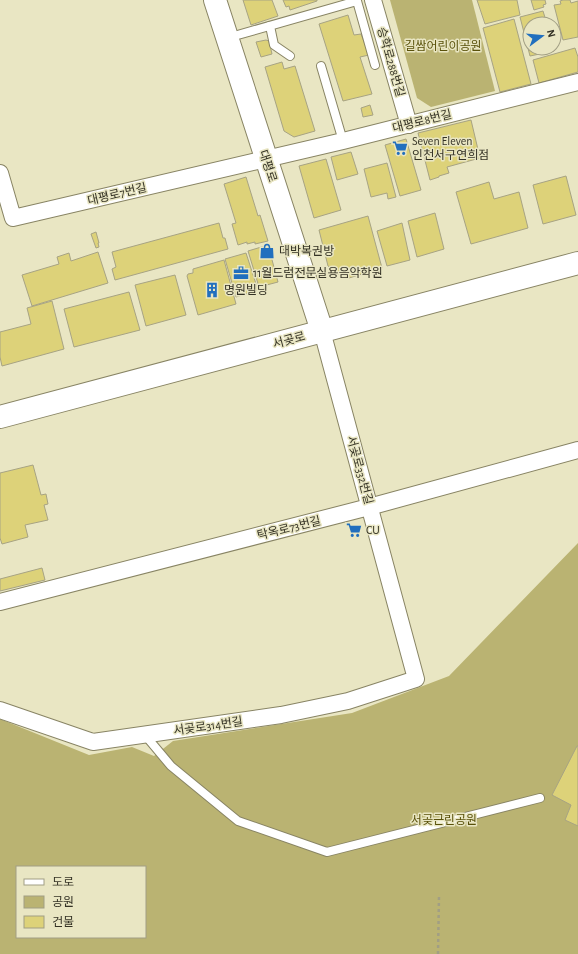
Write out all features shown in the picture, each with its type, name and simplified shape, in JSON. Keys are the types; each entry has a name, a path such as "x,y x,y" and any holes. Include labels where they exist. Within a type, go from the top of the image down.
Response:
{"main road":[{"name":"대평로","path":"215,0 322,331"},
{"name":"서곶로","path":"0,417 578,263"}],"street":[{"name":"승학로288번길","path":"373,0 409,125"},
{"name":"대평로8번길","path":"266,160 578,82"},
{"name":"대평로7번길","path":"0,173 13,218 266,160"},
{"name":"서곶로332번길","path":"322,331 416,679"},
{"name":"탁옥로73번길","path":"0,602 370,507 578,450"},
{"name":"서곶로314번길","path":"0,710 93,742 281,715 348,701 416,679"}],"lane":[{"path":"227,38 348,2 357,1 375,65"},
{"path":"270,26 274,45 290,56"},
{"path":"321,66 343,141"},
{"path":"145,735 171,766 238,821 327,852 540,798"}],"path":[{"path":"438,954 439,896"}],"green space":[{"name":"길쌈어린이공원","path":"390,0 472,0 495,91 431,107 417,98"},
{"name":"서곶근린공원","path":"578,543 578,954 0,954 0,719 89,755 132,747 154,756 173,741 352,713 449,676"}],"building":[{"path":"243,0 272,0 278,16 251,25"},
{"path":"283,0 317,1 290,10 289,6 286,7"},
{"path":"477,0 517,0 520,15 485,24"},
{"path":"531,0 545,0 546,4 543,5 544,7 534,10"},
{"path":"570,0 571,3 578,1 578,37 563,40 562,16 557,16 554,5 561,4 560,1"},
{"path":"543,11 545,16 524,16"},
{"path":"348,15 354,35 361,34 369,55 360,57 372,94 343,101 319,24"},
{"path":"514,19 522,50 522,56 524,56 531,84 500,92 483,28"},
{"path":"266,40 269,41 272,54 261,57 256,42"},
{"path":"575,48 578,57 578,72 539,83 533,60 547,56 562,56 562,52"},
{"path":"282,62 284,69 295,66 315,131 294,137 284,131 265,67"},
{"path":"370,105 373,115 363,117 361,108"},
{"path":"471,120 480,158 447,167 449,173 430,180 418,133"},
{"path":"406,139 421,190 400,196 385,145"},
{"path":"351,152 358,174 337,180 331,157"},
{"path":"326,159 341,210 314,218 299,166"},
{"path":"387,163 396,197 388,199 387,193 371,197 364,169"},
{"path":"566,176 576,215 543,224 533,185"},
{"path":"246,177 258,216 260,215 268,241 255,244 255,242 247,244 247,242 238,245 232,224 236,223 224,184"},
{"path":"489,182 494,199 519,192 528,228 471,244 456,192"},
{"path":"435,213 444,249 417,257 408,221"},
{"path":"368,216 382,268 349,278 342,277 328,266 319,230"},
{"path":"219,223 228,249 115,280 112,269 116,267 112,252"},
{"path":"402,223 410,260 387,266 377,231"},
{"path":"96,232 99,247 96,248 91,234"},
{"path":"268,245 278,282 259,287 248,251"},
{"path":"98,252 108,283 32,306 22,275 59,264 57,257 69,253 71,261"},
{"path":"246,253 258,290 236,297 225,259"},
{"name":"명원빌딩","path":"224,260 236,304 198,315 187,276 188,274 193,273 193,269"},
{"path":"175,275 186,315 146,326 135,285"},
{"path":"129,292 140,330 74,347 64,309"},
{"path":"52,301 64,349 2,366 0,357 0,332 31,324 27,308"},
{"path":"33,465 41,495 46,494 48,504 44,505 48,520 25,525 28,537 2,544 0,538 0,473"},
{"path":"42,568 45,580 0,591 0,579"},
{"path":"577,746 578,826 565,820 571,805 552,795"}],"place":[{"name":"Seven Eleven 인천서구연희점","path":"400,148"},
{"name":"대박복권방","path":"267,251"},
{"name":"11월드럼전문실용음악학원","path":"241,273"},
{"name":"명원빌딩","path":"212,290"},
{"name":"CU","path":"354,530"}]}
